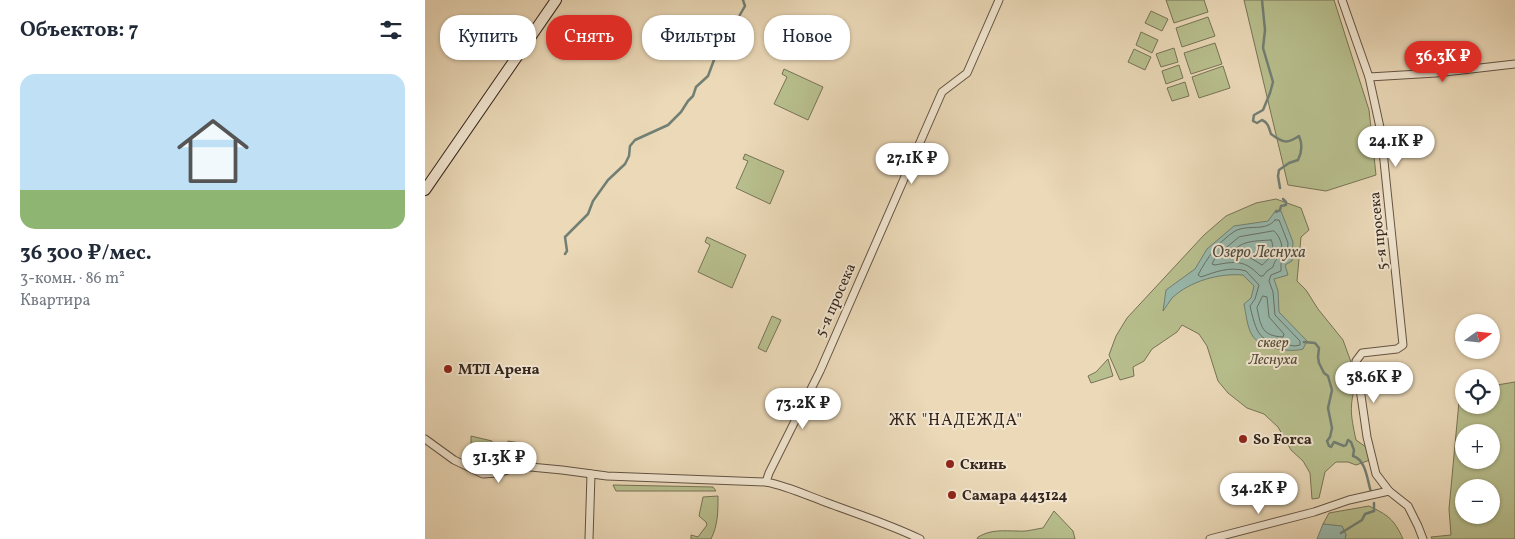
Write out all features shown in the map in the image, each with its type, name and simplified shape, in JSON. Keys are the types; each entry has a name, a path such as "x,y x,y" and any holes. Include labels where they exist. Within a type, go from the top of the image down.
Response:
{"street":[{"path":"425,190 556,0"},
{"name":"5-я просека","path":"766,482 820,371 942,92 967,73 999,0"},
{"name":"5-я просека","path":"1342,0 1369,77 1381,132 1403,345 1397,349 1363,353 1356,362 1369,452 1376,474 1389,491"},
{"path":"1369,77 1437,73 1515,64"},
{"path":"425,439 454,460 483,474 498,473 520,466 607,476 766,482 894,526 920,539"},
{"path":"589,539 591,474"},
{"path":"1209,539 1314,512 1349,500 1389,491 1408,506 1423,539"}],"green space":[{"path":"1166,0 1204,0 1208,12 1174,23"},
{"path":"1244,0 1334,0 1369,110 1376,175 1326,191 1288,185"},
{"path":"1151,11 1168,19 1162,31 1145,23"},
{"path":"1208,17 1215,36 1182,47 1176,28"},
{"path":"1141,32 1158,40 1152,53 1136,45"},
{"path":"1215,43 1222,64 1191,74 1184,53"},
{"path":"1174,48 1178,62 1161,67 1156,54"},
{"path":"1134,49 1151,57 1145,70 1128,62"},
{"path":"1179,65 1183,78 1166,84 1162,71"},
{"path":"1223,66 1230,88 1199,98 1192,77"},
{"path":"784,69 823,87 808,120 774,104 787,77 782,74"},
{"path":"1185,82 1189,96 1172,101 1167,88"},
{"path":"745,154 784,171 770,204 736,188 748,161 743,159"},
{"name":"сквер Леснуха","path":"1276,199 1301,208 1309,230 1301,237 1297,281 1306,290 1318,309 1343,340 1358,376 1351,408 1353,422 1356,440 1366,447 1370,460 1356,465 1348,462 1336,462 1325,472 1319,498 1312,499 1310,473 1303,461 1291,450 1278,427 1264,414 1247,408 1228,393 1218,381 1207,346 1199,334 1182,325 1177,332 1152,349 1144,361 1133,367 1134,376 1120,380 1109,355 1116,336 1127,318 1204,235 1226,216 1256,203"},
{"path":"707,237 746,255 732,288 698,272 710,245 705,242"},
{"path":"772,316 781,320 766,352 758,348"},
{"path":"1108,359 1113,376 1091,383 1088,376 1096,372"},
{"path":"1515,382 1515,539 1432,539 1431,537 1451,535 1449,509 1455,445 1455,469 1500,469 1500,424 1457,424 1458,414 1500,414 1500,384"},
{"path":"471,436 492,441 488,459 471,444"},
{"path":"508,441 520,443 515,463 502,462"},
{"path":"613,485 713,487 716,491 616,491"},
{"path":"718,496 718,513 711,539 691,539 691,535 698,537 707,525 699,516 703,497"},
{"path":"1369,506 1390,518 1403,539 1345,539 1346,535 1342,527 1323,524 1329,513"},
{"path":"1054,511 1073,531 1075,539 977,539 983,534 993,532 1043,528"}],"water":[{"name":"Озеро Леснуха","path":"1276,210 1281,211 1293,242 1292,261 1285,265 1288,275 1274,279 1278,291 1279,312 1307,341 1303,349 1283,350 1275,348 1261,343 1252,335 1244,304 1251,298 1254,286 1243,275 1224,275 1205,279 1187,287 1172,298 1163,311 1166,290 1195,269 1207,249 1234,226 1268,221"},
{"path":"1323,524 1342,526 1346,535 1345,539 1317,539"}],"waterway":[{"path":"565,254 567,251 565,237 588,214 593,201 608,180 625,164 629,156 630,146 635,140 668,125 693,96 696,87 708,76 714,60 745,6 743,0"},
{"path":"1262,0 1265,30 1263,48 1273,82 1263,110 1254,115 1253,121 1257,123 1262,120 1264,121 1271,134 1282,141 1288,141 1299,136 1301,145 1298,160 1289,163 1279,170 1280,188"},
{"path":"1276,212 1280,210 1281,206 1286,205 1283,199"},
{"path":"1304,342 1315,343 1319,348 1319,363 1324,373 1328,376 1332,390 1328,408 1332,428 1327,441 1329,446 1331,447 1334,442 1344,446 1348,440 1351,442 1354,450 1353,456 1361,461 1371,492"},
{"path":"1341,533 1362,520 1365,514 1374,511 1374,503"}],"place":[{"name":"МТЛ Арена","path":"448,369"},
{"name":"So Forca","path":"1243,439"},
{"name":"Скинь","path":"950,464"},
{"name":"Самара 443124","path":"952,495"}],"district":[{"name":"ЖК \"НАДЕЖДА\"","path":"956,419"}]}
